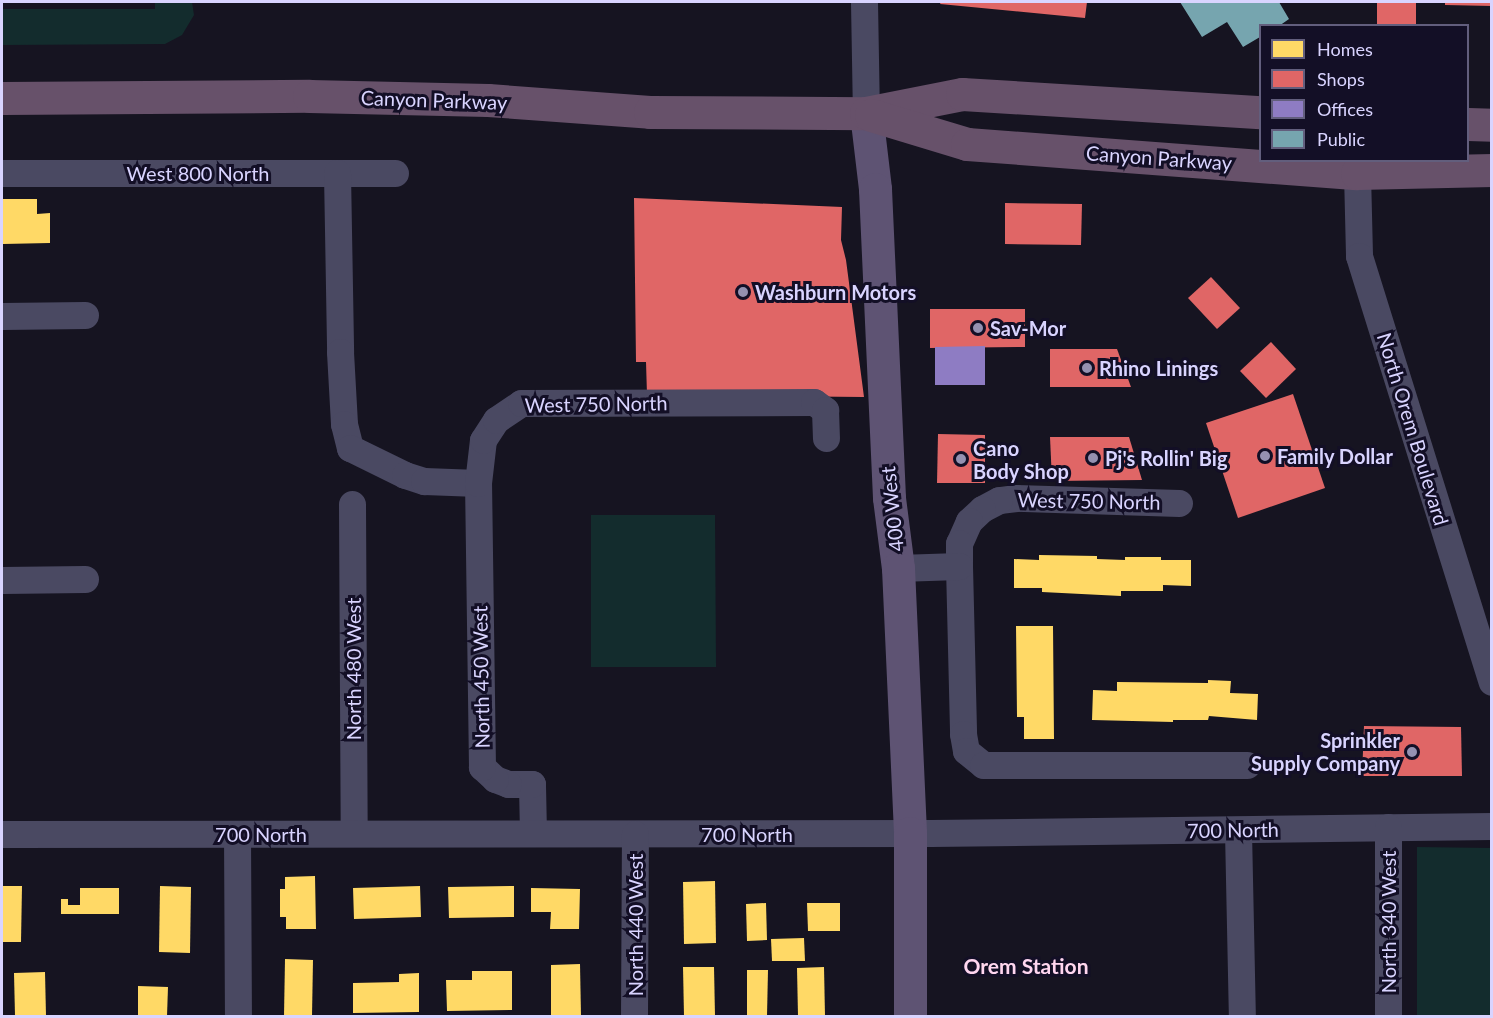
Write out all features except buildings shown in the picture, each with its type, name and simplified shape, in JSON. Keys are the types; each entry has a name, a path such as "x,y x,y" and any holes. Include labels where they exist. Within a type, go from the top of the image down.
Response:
{"highway":[{"name":"Canyon Parkway","path":"2,98 309,96 488,100 650,112 866,113 962,94 1259,112"},
{"name":"Canyon Parkway","path":"866,113 967,144 1357,173 1491,170"},
{"path":"1469,124 1491,125"}],"main road":[{"name":"400 West","path":"866,113 875,189 889,498 898,568 910,833 910,1017"}],"street":[{"name":"400 West","path":"864,2 866,113"},
{"name":"West 800 North","path":"2,173 395,173"},
{"path":"337,173 340,352 344,424 350,448 365,457 415,478 478,483"},
{"name":"North Orem Boulevard","path":"1357,173 1359,256 1491,682"},
{"path":"2,316 85,315"},
{"name":"West 750 North","path":"478,483 483,440 496,420 521,403 814,402 825,410 826,438"},
{"name":"North 450 West","path":"478,483 482,767 495,779 508,784 532,784 533,833"},
{"name":"West 750 North","path":"1179,502 1016,498 999,500 982,509 969,521 959,543 963,734 966,751 974,760 983,765 1247,765"},
{"name":"North 480 West","path":"352,504 354,833"},
{"path":"898,568 959,566"},
{"path":"2,580 85,579"},
{"name":"700 North","path":"2,834 910,833 1238,831 1491,826"},
{"name":"North 340 West","path":"1388,827 1388,1017"},
{"path":"1238,831 1242,1017"},
{"path":"237,834 238,1017"},
{"name":"North 440 West","path":"634,1017 635,834"}],"green space":[{"path":"155,2 192,2 194,15 182,35 165,44 2,45 2,9 155,9"},
{"path":"591,515 715,515 716,667 591,667"},
{"path":"1417,847 1491,848 1491,1016 1417,1016"}],"place":[{"name":"Washburn Motors","path":"743,292"},
{"name":"Sav-Mor","path":"978,328"},
{"name":"Rhino Linings","path":"1087,368"},
{"name":"Family Dollar","path":"1265,456"},
{"name":"Pj's Rollin' Big","path":"1093,458"},
{"name":"Cano Body Shop","path":"961,459"},
{"name":"Sprinkler Supply Company","path":"1412,752"}],"district":[{"name":"Orem Station","path":"1026,966"}]}
